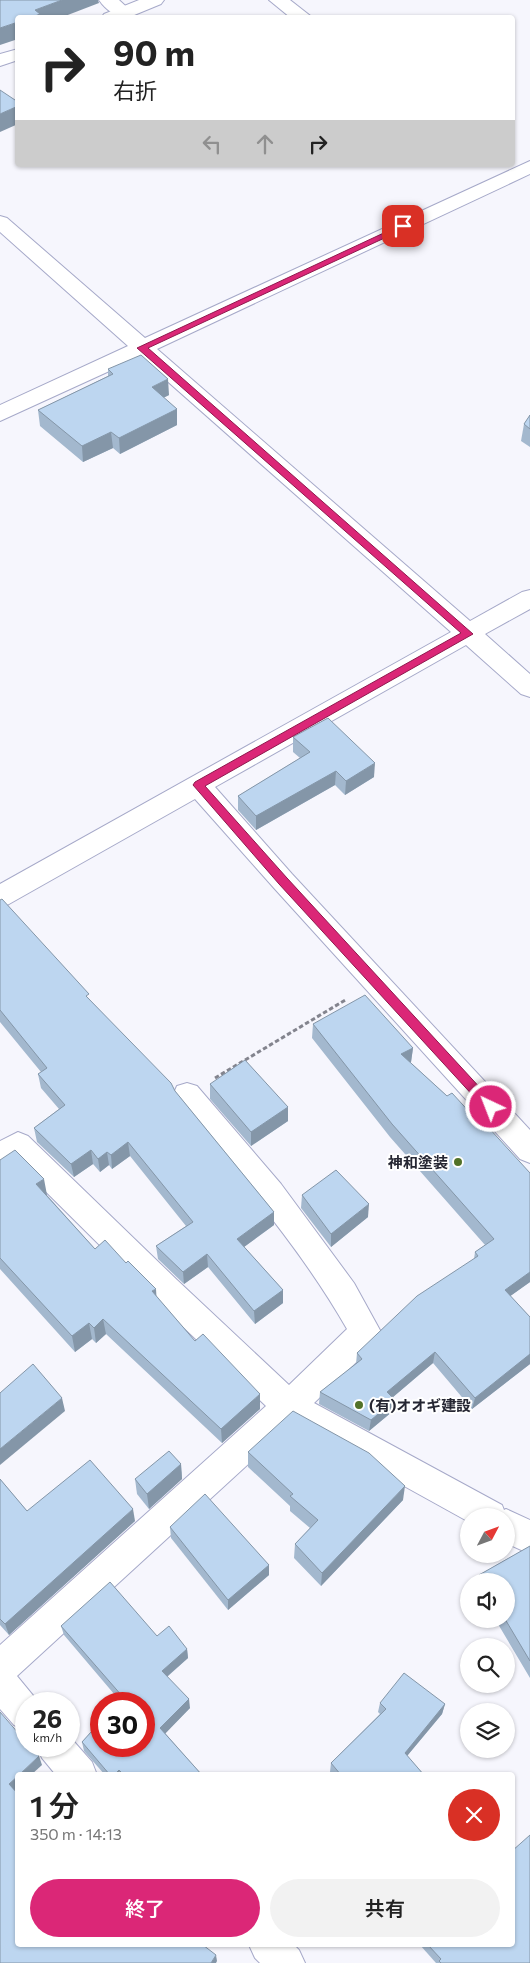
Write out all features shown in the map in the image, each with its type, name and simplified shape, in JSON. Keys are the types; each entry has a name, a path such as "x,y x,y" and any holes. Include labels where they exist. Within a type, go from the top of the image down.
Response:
{"street":[{"path":"108,0 117,15 155,0"},
{"path":"278,0 300,15"},
{"path":"0,60 15,55"},
{"path":"0,414 522,166"},
{"path":"0,222 530,688"},
{"path":"0,897 530,598"},
{"path":"198,785 530,1150"},
{"path":"0,1668 288,1406 366,1332 343,1293 271,1193 186,1094"},
{"path":"0,1156 18,1146 288,1406 475,1508"},
{"path":"515,1530 530,1538"},
{"path":"0,1683 15,1700"},
{"path":"63,1757 76,1772"},
{"path":"270,1947 286,1963"}],"path":[{"path":"186,1094 376,982"}],"building":[{"path":"0,0 62,0 35,10 40,14 38,15 15,15 15,23 0,28"},
{"path":"0,90 15,100 15,107 0,114"},
{"path":"141,355 168,379 152,387 177,409 119,438 111,432 82,446 38,410 113,374 108,369"},
{"path":"530,415 530,429 524,424"},
{"path":"328,718 375,763 346,781 336,771 256,816 238,796 310,752 293,737"},
{"path":"2,899 89,994 86,996 171,1083 175,1091 274,1212 237,1239 283,1290 254,1311 207,1254 183,1272 156,1246 193,1222 128,1142 111,1155 107,1152 98,1159 91,1150 71,1164 34,1128 65,1105 38,1074 47,1068 0,1010 0,900"},
{"path":"365,995 413,1048 401,1054 447,1096 452,1093 485,1129 488,1127 530,1173 530,1272 505,1290 530,1317 530,1354 475,1398 435,1352 387,1392 395,1400 371,1420 320,1392 362,1359 357,1353 417,1296 478,1256 475,1252 494,1239 392,1124 313,1024"},
{"path":"245,1060 288,1107 251,1132 210,1084"},
{"path":"15,1150 44,1179 36,1184 95,1249 105,1240 126,1263 128,1261 156,1289 152,1291 195,1341 203,1334 260,1394 221,1429 103,1319 94,1328 89,1323 72,1336 0,1258 0,1160"},
{"path":"336,1170 369,1204 331,1234 302,1195"},
{"path":"33,1364 62,1398 0,1449 0,1393"},
{"path":"293,1411 369,1453 405,1486 322,1573 295,1544 318,1520 290,1496 293,1494 248,1452"},
{"path":"169,1451 181,1464 147,1494 135,1479"},
{"path":"90,1460 133,1509 5,1624 0,1619 0,1479 27,1511"},
{"path":"205,1494 269,1565 228,1600 170,1527"},
{"path":"530,1546 530,1661 510,1628 515,1628 515,1573 483,1573 500,1563 515,1563 515,1555"},
{"path":"110,1582 157,1636 169,1626 187,1649 162,1671 189,1699 160,1728 199,1772 121,1772 119,1770 117,1772 107,1772 95,1757 155,1757 155,1692 119,1692 61,1626"},
{"path":"404,1673 445,1704 405,1753 421,1772 338,1772 331,1763 386,1709 380,1703"},
{"path":"0,1712 15,1729 15,1757 38,1757 22,1772 15,1772 15,1779 9,1784 15,1791 15,1947 206,1947 216,1955 211,1963 0,1963"},
{"path":"90,1733 90,1751 82,1742"},
{"path":"530,1835 530,1963 441,1963 439,1961 441,1959 430,1947 515,1947 515,1848"}],"place":[{"name":"神和塗装","path":"458,1162"},
{"name":"(有)オオギ建設","path":"359,1405"}],"route":[{"path":"403,226 142,348 468,634 198,785 283,881 491,1107"}]}
